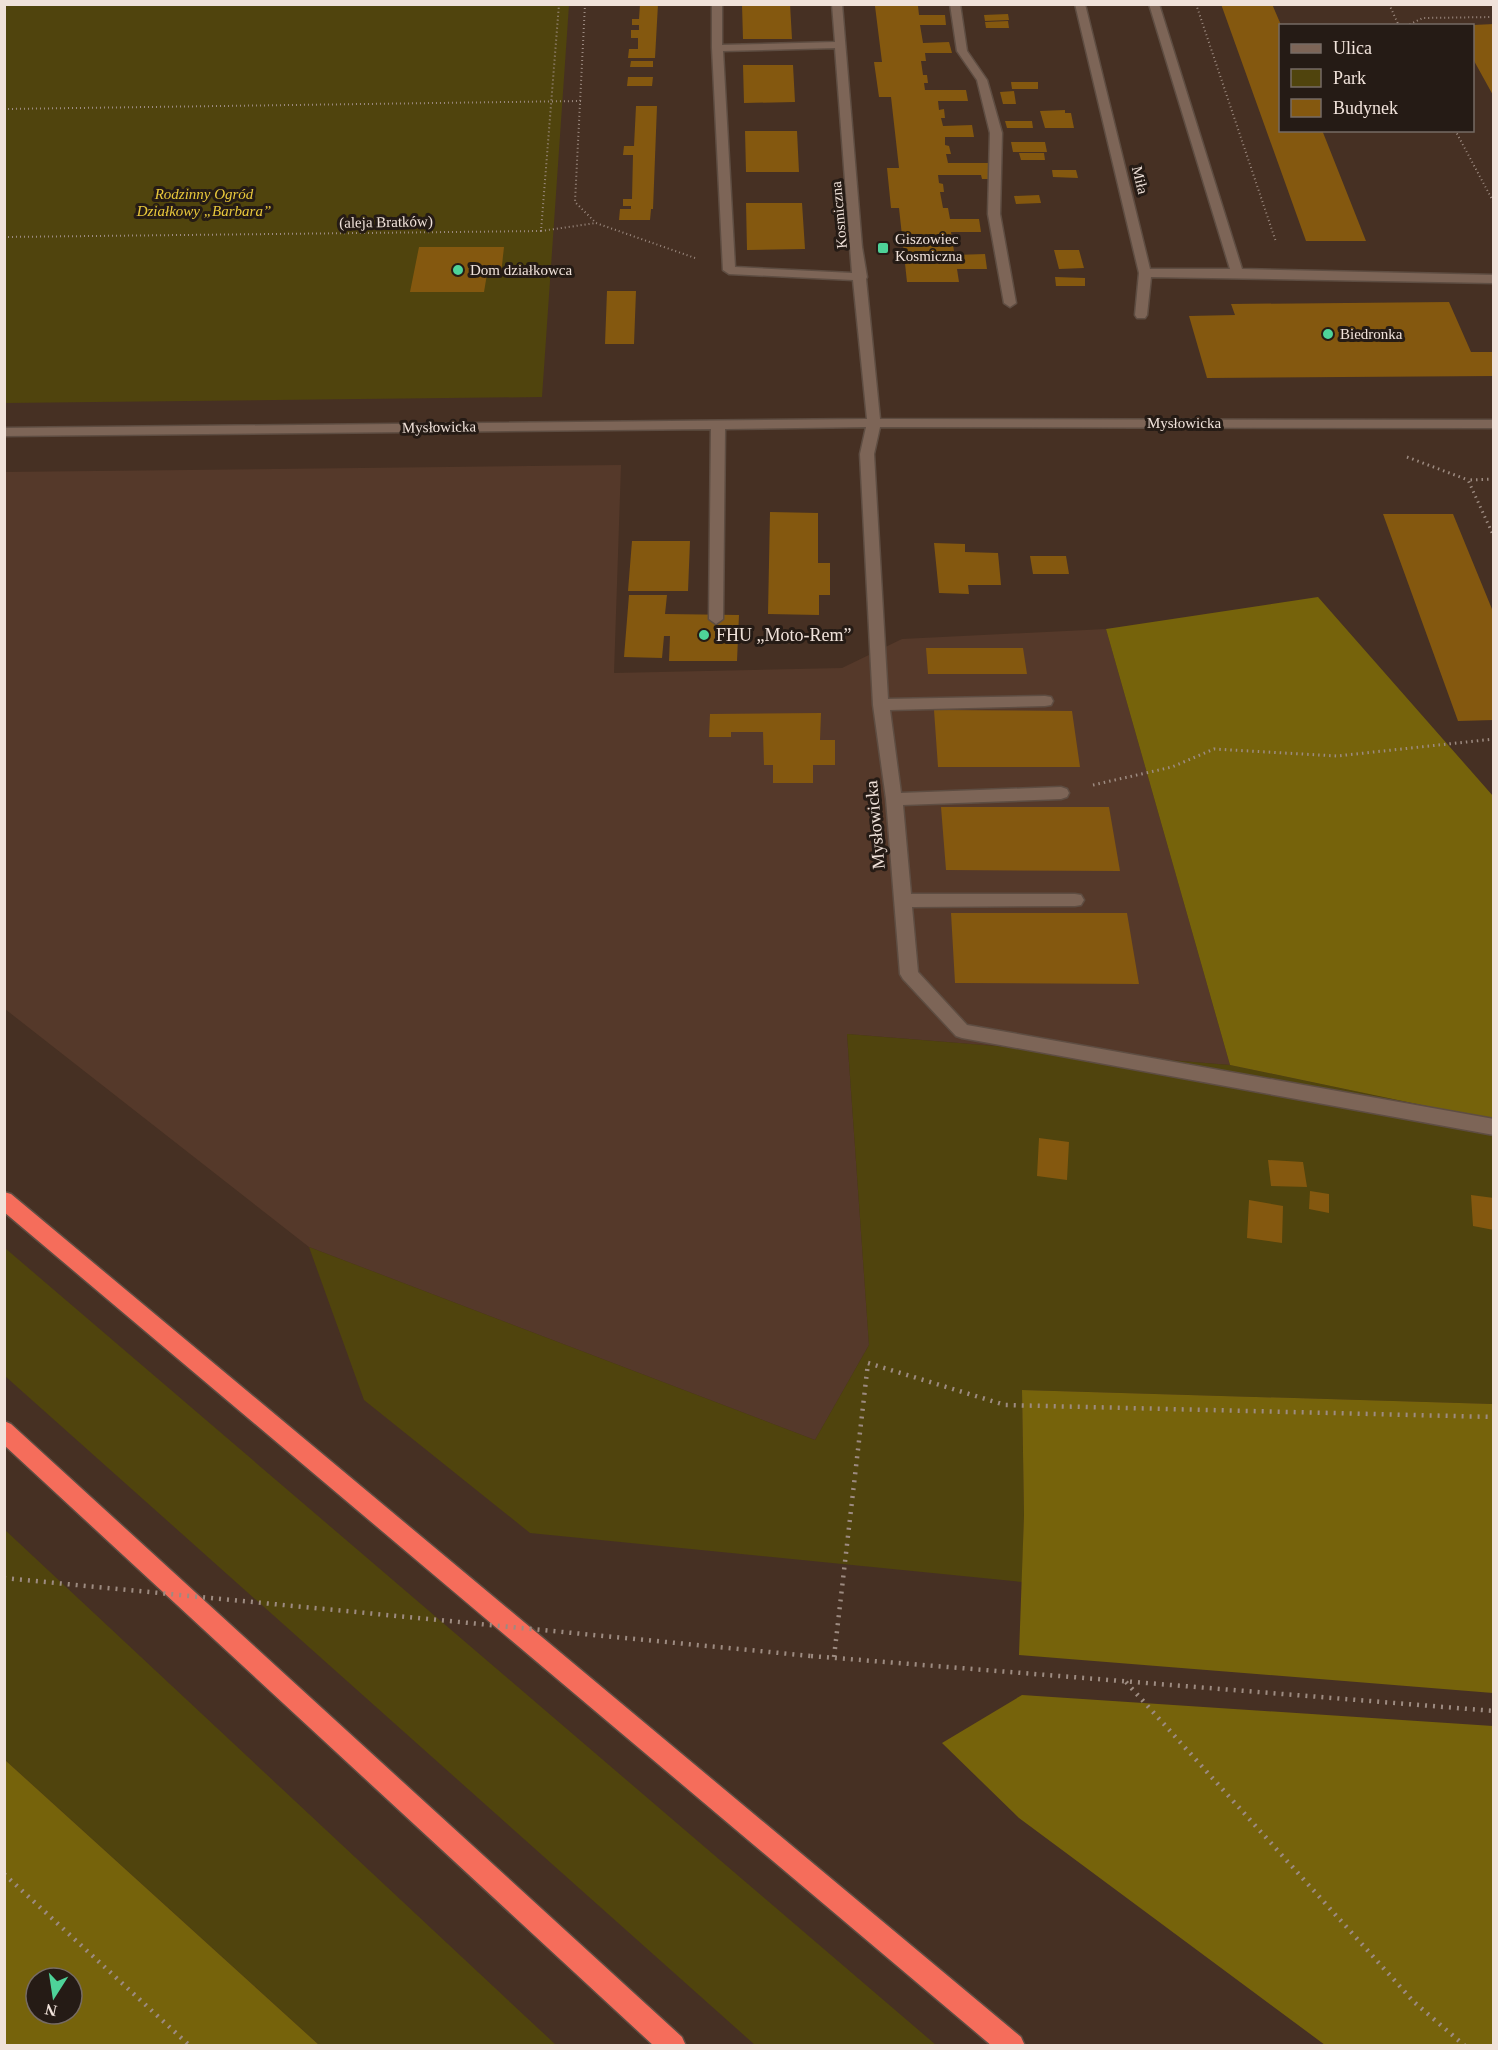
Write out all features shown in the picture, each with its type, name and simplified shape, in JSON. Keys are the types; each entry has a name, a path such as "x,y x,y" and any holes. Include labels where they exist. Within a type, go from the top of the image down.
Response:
{"highway":[{"path":"4,1200 1011,2046"},
{"path":"4,1431 673,2046"}],"street":[{"path":"717,4 717,48 729,270 861,277"},
{"name":"Kosmiczna","path":"837,4 856,247 861,277 874,423"},
{"path":"955,4 962,51 982,80 996,133 994,214 1010,303"},
{"name":"Miła","path":"1080,4 1146,273"},
{"path":"1154,4 1238,273"},
{"path":"717,48 841,45"},
{"path":"1141,315 1146,273 1494,279"},
{"name":"Mysłowicka","path":"4,432 874,423 1494,424"},
{"name":"Mysłowicka","path":"874,423 867,454 881,705 894,799 909,974 962,1031 1246,1084 1494,1126"},
{"path":"716,619 718,424"},
{"path":"881,705 1045,700"},
{"path":"894,799 1061,793"},
{"path":"901,901 1075,900"}],"path":[{"path":"541,231 559,4"},
{"path":"585,4 575,202 596,223 729,270"},
{"path":"1196,4 1277,246"},
{"path":"1389,4 1398,24"},
{"path":"1410,24 1423,18 1494,17"},
{"path":"4,109 581,100"},
{"path":"1456,132 1494,203"},
{"name":"(aleja Bratków)","path":"4,237 541,231 596,223"},
{"path":"1494,479 1468,480 1494,537"},
{"path":"1061,793 1172,766 1214,749 1337,756 1494,739"},
{"path":"834,1658 868,1363 1005,1405 1494,1417"},
{"path":"4,1578 811,1656 1494,1711"},
{"path":"1125,1682 1414,2002 1465,2046"},
{"path":"4,1874 190,2046"}],"shaded area":[{"path":"621,465 614,673 842,668 902,639 1106,629 1230,1065 847,1034 869,1345 815,1440 309,1247 5,1009 4,472"},
{"path":"1318,597 1493,796 1493,1120 1230,1065 1106,629"},
{"path":"1022,1390 1493,1404 1493,1693 1019,1655 1024,1515"},
{"path":"1022,1695 1493,1726 1493,2045 1325,2045 1019,1818 942,1743"},
{"path":"5,1760 319,2045 5,2045"}],"green space":[{"name":"Rodzinny Ogród Działkowy „Barbara”","path":"4,5 569,5 542,397 5,403"},
{"path":"847,1034 1230,1065 1493,1120 1493,1404 1022,1390 1024,1515 1022,1582 530,1533 364,1400 309,1247 815,1440 869,1345"},
{"path":"5,1248 936,2045 755,2045 5,1376"},
{"path":"4,1529 556,2045 319,2045 5,1760"}],"building":[{"path":"640,4 658,4 655,58 628,58 629,49 638,49 638,38 631,38 631,30 639,30 639,25 632,25 632,19 639,19"},
{"path":"742,4 790,4 792,39 743,39"},
{"path":"1221,4 1272,4 1281,24 1279,132 1323,132 1366,241 1306,241"},
{"path":"875,6 918,6 919,15 945,15 946,25 920,25 923,43 949,42 952,53 925,53 926,61 921,61 923,75 927,75 928,83 924,83 925,90 966,90 968,101 938,101 939,110 944,109 945,118 941,118 943,126 972,125 974,137 945,137 945,145 949,146 951,154 946,154 948,163 990,163 993,179 982,179 981,175 938,175 939,183 943,184 944,192 940,192 943,208 948,208 950,219 979,219 981,232 951,232 954,255 985,254 987,269 957,269 959,282 907,282 899,208 891,208 887,168 899,168 891,97 879,97 874,62 882,62"},
{"path":"1008,14 1009,20 985,21 984,15"},
{"path":"1008,21 1009,28 986,28 985,22"},
{"path":"1494,24 1494,97 1474,61 1474,25"},
{"path":"631,61 653,61 653,67 630,67"},
{"path":"743,65 793,65 795,102 744,103"},
{"path":"628,77 653,77 652,86 627,86"},
{"path":"1011,82 1038,82 1038,89 1012,89"},
{"path":"1014,91 1016,104 1003,104 1000,92"},
{"path":"636,106 657,106 653,209 651,209 650,220 619,220 620,209 631,209 631,206 623,206 623,199 632,199 633,155 623,155 624,146 634,146"},
{"path":"1065,110 1065,113 1071,113 1074,128 1045,128 1040,111"},
{"path":"1005,121 1032,121 1033,128 1007,128"},
{"path":"745,131 797,131 799,172 746,172"},
{"path":"1011,142 1045,142 1047,152 1013,152"},
{"path":"1019,153 1044,153 1045,160 1021,160"},
{"path":"1052,170 1076,170 1078,178 1053,177"},
{"path":"1039,195 1041,203 1016,204 1014,196"},
{"path":"746,203 802,203 805,249 747,250"},
{"name":"Dom działkowca","path":"419,247 504,247 501,274 487,274 484,292 410,292"},
{"path":"1054,250 1079,250 1084,268 1059,269"},
{"path":"1055,277 1085,278 1085,286 1056,286"},
{"path":"607,291 636,291 634,344 605,344"},
{"name":"Biedronka","path":"1449,302 1471,352 1494,352 1494,376 1207,378 1189,316 1235,315 1231,304"},
{"path":"770,512 818,513 818,563 830,563 830,595 819,595 819,615 768,614"},
{"path":"1383,514 1453,514 1494,614 1494,720 1458,721"},
{"path":"632,541 690,541 688,591 628,591"},
{"path":"934,543 965,544 965,552 998,553 1001,585 968,585 969,594 939,593"},
{"path":"1030,556 1066,556 1069,574 1033,574"},
{"path":"629,595 667,595 665,614 739,615 737,661 669,661 670,636 664,636 662,658 624,657"},
{"path":"926,648 1023,648 1027,674 928,674"},
{"path":"934,710 1072,711 1080,767 938,767"},
{"path":"821,713 820,740 835,740 835,765 813,765 813,783 773,783 773,765 764,765 763,732 731,732 731,737 709,737 710,714"},
{"path":"941,807 1109,807 1120,871 946,870"},
{"path":"951,913 1127,913 1139,984 955,983"},
{"path":"1039,1138 1069,1142 1067,1180 1037,1176"},
{"path":"1268,1160 1303,1162 1307,1187 1271,1186"},
{"path":"1310,1191 1329,1194 1329,1213 1309,1209"},
{"path":"1471,1195 1494,1198 1494,1230 1473,1226"},
{"path":"1249,1200 1283,1206 1282,1243 1247,1238"}],"place":[{"name":"Giszowiec Kosmiczna","path":"883,248"},
{"name":"Dom działkowca","path":"458,270"},
{"name":"Biedronka","path":"1328,334"},
{"name":"FHU „Moto-Rem”","path":"704,635"}]}
